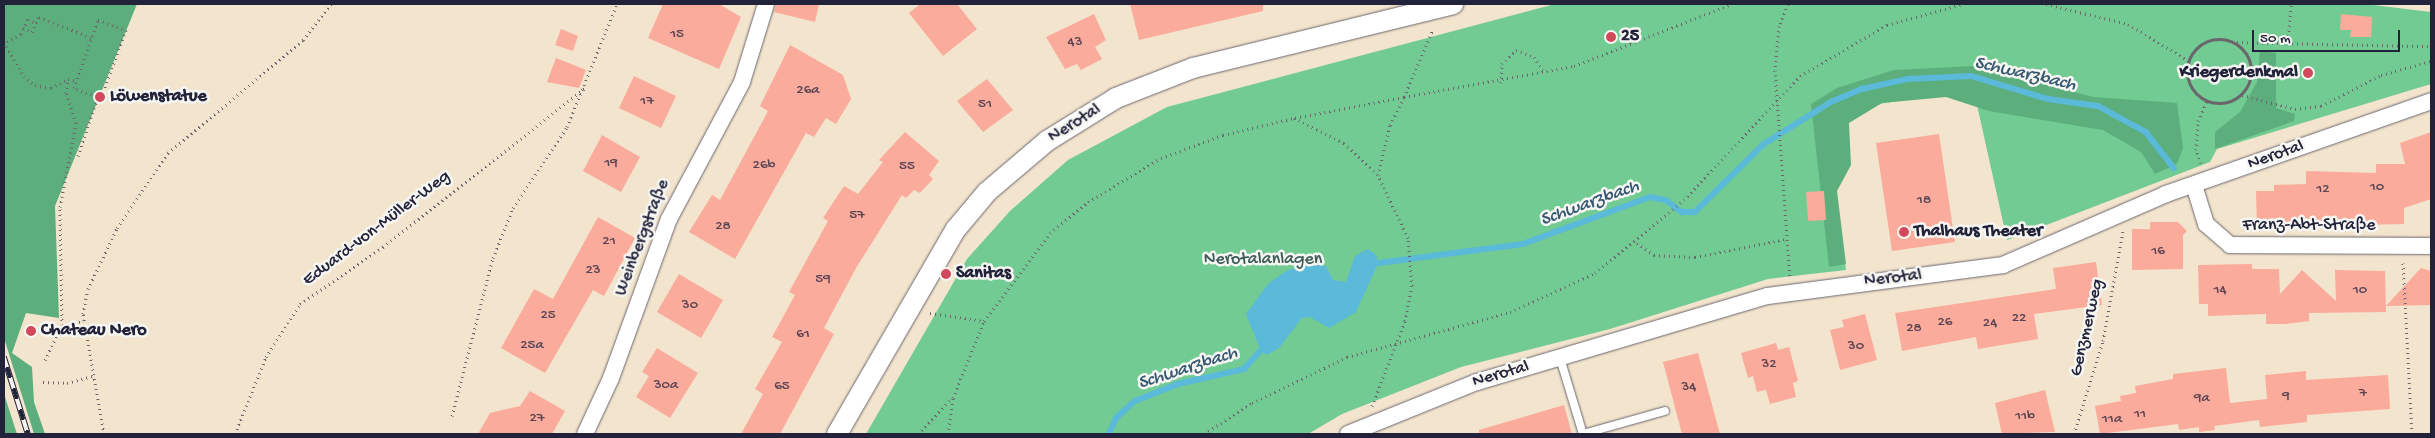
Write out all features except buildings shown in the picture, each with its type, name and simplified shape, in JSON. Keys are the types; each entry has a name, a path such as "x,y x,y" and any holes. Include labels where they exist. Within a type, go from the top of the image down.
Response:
{"street":[{"name":"Weinbergstraße","path":"585,434 612,378 669,219 739,90 766,4"},
{"name":"Nerotal","path":"837,434 906,308 944,245 987,192 1047,141 1116,98 1210,63 1445,6"},
{"name":"Nerotal","path":"1348,434 1418,402 1791,290 2003,265 2194,184 2431,102"},
{"name":"Franz-Abt-Straße","path":"2194,184 2206,224 2230,244 2431,246"}],"lane":[{"path":"1560,358 1583,434 1665,411"}],"path":[{"path":"104,434 84,320 88,289 117,228 168,153 303,40 331,4"},
{"path":"452,416 493,258 513,208 567,127 586,87 617,4"},
{"path":"948,434 953,398 984,321 1050,233 1112,186 1161,158 1224,135 1294,118 1404,97 1501,83 1545,74 1598,58 1730,4"},
{"path":"1788,4 1776,49 1775,98 1780,124 1791,290"},
{"path":"1204,434 1286,385 1398,340 1540,300 1595,273 1636,243 1669,215 1775,98 1861,38 1908,16 1963,4"},
{"path":"2046,4 2128,24 2189,61"},
{"path":"2288,40 2290,4"},
{"path":"1378,175 1390,124 1445,6"},
{"path":"23,28 32,32 40,16 92,38"},
{"path":"36,23 28,19 23,28 5,42 24,76 34,85 51,88 68,79 76,81"},
{"path":"78,156 98,97 126,30 98,20 74,88 98,97"},
{"path":"2232,42 2250,61 2250,82 2242,95 2229,102 2207,101 2190,84 2189,61 2205,42 2288,40 2431,46"},
{"path":"1501,83 1502,64 1516,50 1534,57 1545,74"},
{"path":"2242,95 2295,109 2321,106 2381,75 2431,61"},
{"path":"45,360 60,328 60,207 76,124 66,93 68,79"},
{"name":"Eduard-von-Müller-Weg","path":"236,434 266,357 300,304 384,246 586,87"},
{"path":"2194,184 2202,164 2196,150 2198,121 2207,101"},
{"path":"1294,118 1344,143 1378,175 1408,238 1412,270 1409,305 1398,340 1364,426"},
{"name":"Genzmerweg","path":"2074,434 2102,341 2124,226"},
{"path":"1636,243 1654,255 1695,257 1787,239"},
{"path":"2403,268 2412,434"},
{"path":"906,308 984,321"},
{"path":"60,328 84,320"},
{"path":"43,382 67,383 94,376"},
{"path":"918,434 953,398"}],"green space":[{"path":"4,4 137,4 55,206 59,318 26,313 12,353 32,367 34,402 45,434 34,434 4,338"},
{"name":"Nerotalanlagen","path":"1555,4 2365,4 2431,12 2431,84 2217,149 2210,162 2007,240 1977,105 1943,93 1856,108 1829,130 1846,270 1768,279 1610,329 1461,367 1342,414 1308,434 866,434 967,259 1010,211 1068,160 1167,107"},
{"path":"2260,51 2276,53 2276,108 2295,114 2294,121 2215,149 2215,132 2240,112 2257,82"},
{"path":"1974,66 2093,97 2177,103 2183,148 2177,164 2155,174 2141,152 2103,130 1989,111 1946,97 1882,103 1849,123 1851,165 1837,191 1846,264 1829,267 1811,104 1837,88 1894,70"},
{"path":"4,394 17,434 4,434"}],"water":[{"path":"1368,249 1377,256 1377,266 1356,312 1329,328 1310,317 1302,318 1279,348 1267,355 1261,351 1246,314 1268,284 1286,271 1310,264 1326,266 1333,280 1346,282 1355,256"}],"waterway":[{"name":"Schwarzbach","path":"1371,264 1523,244 1650,197 1666,200 1682,212 1695,212 1764,144 1831,102 1862,89 1908,79 1971,76 2048,99 2098,106 2146,132 2174,168"},
{"name":"Schwarzbach","path":"1109,434 1116,418 1135,401 1178,384 1244,369 1265,346"}],"railway":[{"path":"4,357 28,434"}],"place":[{"name":"25","path":"1611,37"},
{"name":"Kriegerdenkmal","path":"2308,73"},
{"name":"Löwenstatue","path":"100,97"},
{"name":"Thalhaus Theater","path":"1904,232"},
{"name":"Sanitas","path":"946,274"},
{"name":"Chateau Nero","path":"31,331"}]}
